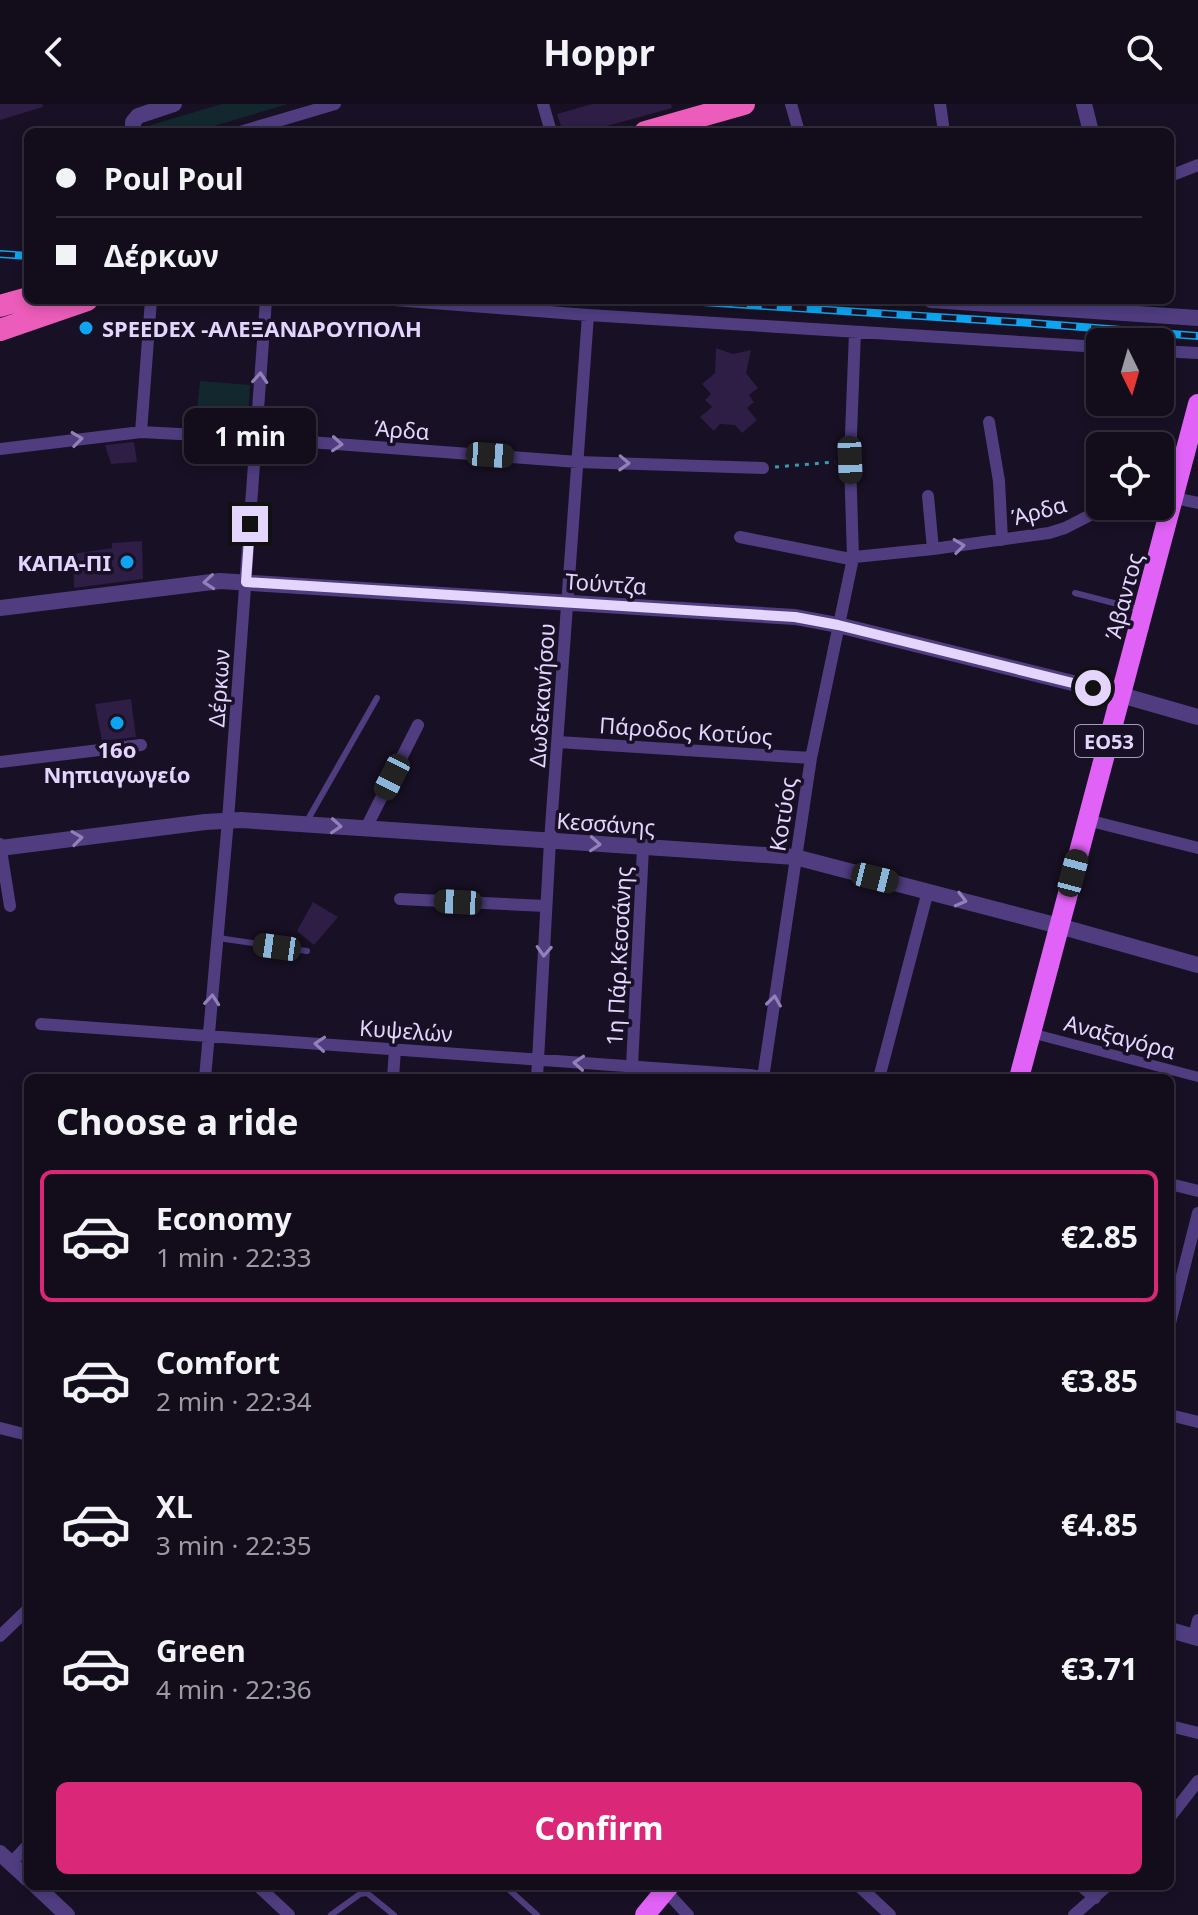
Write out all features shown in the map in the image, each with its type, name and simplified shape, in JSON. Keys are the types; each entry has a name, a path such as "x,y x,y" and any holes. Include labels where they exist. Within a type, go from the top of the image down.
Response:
{"highway":[{"path":"659,128 744,104"},
{"path":"0,306 24,299"},
{"path":"0,330 75,304"}],"main road":[{"name":"Άβαντος","path":"1174,476 1198,404"},
{"name":"Άβαντος","path":"1020,1074 1144,611 1162,520"},
{"path":"645,1915 664,1890"}],"street":[{"path":"133,128 138,116 174,104"},
{"path":"254,128 335,104"},
{"path":"543,104 550,128"},
{"path":"791,104 798,128"},
{"path":"940,104 943,128"},
{"path":"1084,104 1090,128"},
{"path":"1174,174 1198,165"},
{"path":"141,432 151,304"},
{"name":"Δέρκων","path":"205,1074 228,820 266,304"},
{"path":"446,304 1086,346"},
{"path":"1050,304 1132,307 1198,318"},
{"name":"Δωδεκανήσου","path":"537,1074 550,841 588,315"},
{"path":"850,460 855,332"},
{"path":"1174,352 1198,353"},
{"path":"989,422 999,481 1002,540"},
{"name":"Άρδα","path":"0,449 141,432 578,462 763,468"},
{"name":"Κοτύος","path":"766,1074 811,758 853,558 850,460"},
{"path":"928,496 933,549"},
{"path":"1174,498 1198,503"},
{"name":"Άρδα","path":"740,537 853,558 1058,531 1086,517"},
{"name":"Τούντζα","path":"0,608 211,582 246,582 795,617 1121,695 1198,717"},
{"path":"366,828 418,725"},
{"name":"Πάροδος Κοτύος","path":"558,742 811,758"},
{"path":"0,762 141,745"},
{"name":"Κεσσάνης","path":"0,847 228,820 795,857 1198,965"},
{"path":"1087,820 1198,848"},
{"path":"0,847 10,906"},
{"name":"1η Πάρ.Κεσσάνης","path":"632,1066 643,848"},
{"path":"880,1074 928,891"},
{"path":"400,899 546,906"},
{"name":"Κυψελών","path":"41,1024 721,1074"},
{"name":"Αναξαγόρα","path":"1031,1033 1198,1077"},
{"path":"393,1074 395,1049"},
{"path":"1174,1185 1198,1191"},
{"path":"1174,1307 1198,1213"},
{"path":"1174,1416 1198,1422"},
{"path":"0,1428 24,1434"},
{"path":"0,1636 24,1613"},
{"path":"1174,1630 1197,1631"},
{"path":"1174,1727 1198,1733"},
{"path":"1174,1812 1198,1781"},
{"path":"24,1847 6,1858 24,1875"},
{"path":"40,1890 67,1915"},
{"path":"262,1890 289,1915"},
{"path":"667,1890 688,1915"},
{"path":"863,1890 890,1915"},
{"path":"1086,1890 1095,1898"},
{"path":"1074,1915 1103,1890"}],"lane":[{"path":"1075,593 1144,611"},
{"path":"306,824 377,698"},
{"path":"218,938 307,951"},
{"path":"509,1890 537,1915"},
{"path":"331,1915 360,1894 367,1893 394,1915"}],"path":[{"path":"763,468 850,460"}],"shaded area":[{"path":"222,104 288,104 207,128 152,128 151,125"},
{"path":"200,381 250,385 247,432 195,429"}],"building":[{"path":"0,104 42,104 43,107 0,120"},
{"path":"592,104 671,104 672,108 600,128 562,128 557,114"},
{"path":"716,348 733,354 751,350 746,373 758,388 749,395 754,402 747,408 757,420 742,433 735,425 720,424 714,431 700,417 712,407 705,400 711,394 702,384 715,373"},
{"path":"134,442 137,462 111,464 105,445"},
{"path":"142,541 143,579 74,588 73,554 112,548 112,543"},
{"name":"16ο Νηπιαγωγείο","path":"131,699 136,737 102,741 95,704"},
{"path":"313,902 338,917 314,945 297,931"}],"railway":[{"path":"0,254 24,256"},
{"path":"734,304 1198,336"}],"place":[{"name":"SPEEDEX -ΑΛΕΞΑΝΔΡΟΥΠΟΛΗ","path":"86,328"},
{"name":"ΚΑΠΑ-ΠΙ","path":"127,562"},
{"name":"16ο Νηπιαγωγείο","path":"117,723"}],"route":[{"path":"250,524 246,582 795,617 1093,688"}]}
